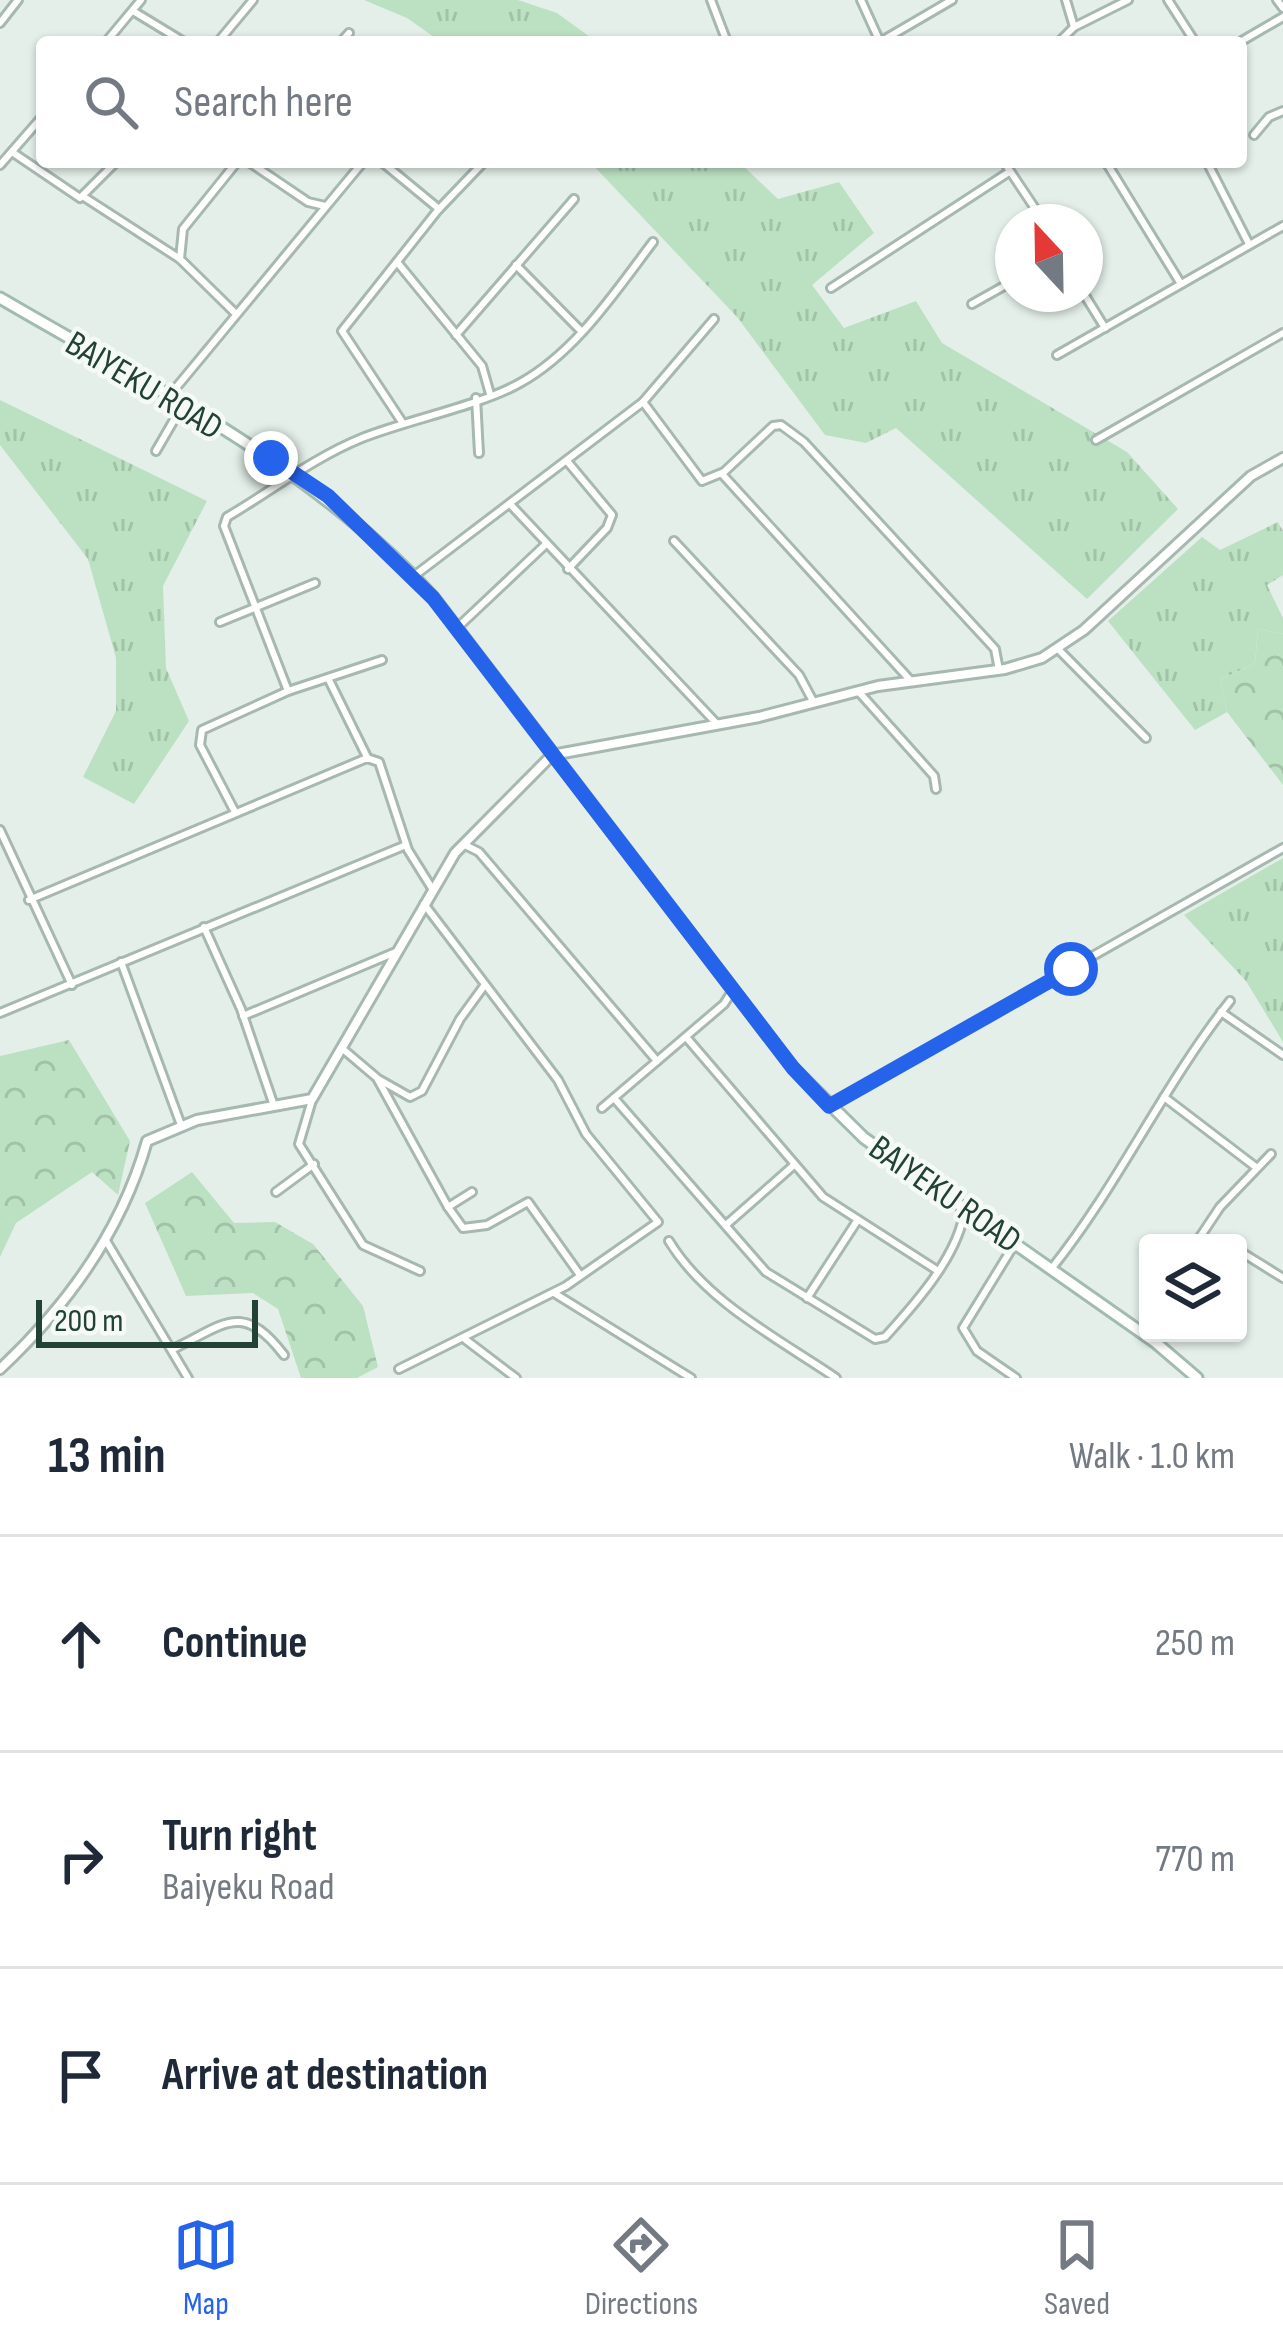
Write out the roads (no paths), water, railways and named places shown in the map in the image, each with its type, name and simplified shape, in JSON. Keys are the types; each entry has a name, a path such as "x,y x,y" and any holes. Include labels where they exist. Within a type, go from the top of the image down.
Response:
{"main road":[{"name":"BAIYEKU ROAD","path":"0,298 299,476 414,576 736,994 829,1106 865,1138 1139,1327"},
{"name":"BAIYEKU ROAD","path":"1159,1342 1197,1378"}],"street":[{"path":"0,22 3,11 18,0"},
{"path":"111,36 141,0"},
{"path":"223,36 253,0"},
{"path":"711,0 725,36"},
{"path":"861,0 877,36"},
{"path":"890,36 952,0"},
{"path":"1066,0 1074,23"},
{"path":"1074,23 1084,23 1128,0"},
{"path":"1168,0 1191,36"},
{"path":"1247,37 1283,12 1276,0"},
{"path":"133,10 174,36"},
{"path":"1064,36 1074,23"},
{"path":"346,36 349,33"},
{"path":"1254,135 1269,117 1283,111"},
{"path":"0,165 36,124"},
{"path":"12,152 76,197 84,196 110,168"},
{"path":"180,260 183,229 232,168"},
{"path":"258,168 313,205 325,206"},
{"path":"169,398 234,312 358,168"},
{"path":"389,168 440,209"},
{"path":"402,422 342,337 348,321 478,168"},
{"path":"1007,168 1031,204"},
{"path":"1110,168 1180,284"},
{"path":"1211,168 1249,244"},
{"path":"832,288 1009,172"},
{"path":"84,196 180,260 234,312"},
{"path":"456,335 574,199"},
{"path":"313,205 316,217"},
{"path":"1057,355 1283,226"},
{"path":"288,691 224,522 299,476 312,460 402,422 521,383 581,331 653,242"},
{"path":"397,262 482,366 490,394"},
{"path":"516,265 581,331"},
{"path":"390,271 401,271"},
{"path":"972,304 995,291"},
{"path":"1095,312 1105,328"},
{"path":"414,576 644,402 714,319"},
{"path":"1096,440 1283,334"},
{"path":"476,398 479,453"},
{"path":"644,402 700,480 722,474 752,441 781,425 822,459 961,610 995,649 999,670"},
{"path":"156,451 182,406"},
{"path":"419,1271 363,1245 298,1138 312,1099 424,904 464,844 552,755 858,691 999,670 1059,650 1240,485 1283,458"},
{"path":"567,461 611,515 607,528 568,569"},
{"path":"722,474 911,681"},
{"path":"509,504 717,724"},
{"path":"674,541 799,675 814,703"},
{"path":"457,628 545,544"},
{"path":"220,622 315,583"},
{"path":"1059,650 1146,738"},
{"path":"235,812 200,745 202,730 288,691 382,660"},
{"path":"328,680 367,758"},
{"path":"858,691 934,776 936,789"},
{"path":"29,900 367,758 380,762 406,844 434,890"},
{"path":"0,830 71,985"},
{"path":"474,833 479,852"},
{"path":"0,1013 406,844"},
{"path":"464,844 479,852 657,1061"},
{"path":"829,1106 1283,848"},
{"path":"399,1369 554,1293 656,1226 657,1220 586,1134 558,1080 424,904"},
{"path":"204,927 244,1016 274,1103"},
{"path":"244,1016 398,951"},
{"path":"121,962 181,1125"},
{"path":"344,1050 377,1078 410,1097 422,1091 460,1019 484,986"},
{"path":"602,1108 736,994"},
{"path":"1052,1268 1094,1215 1164,1097 1229,1001"},
{"path":"1221,1012 1283,1055"},
{"path":"686,1037 823,1197 936,1270"},
{"path":"377,1078 448,1208 464,1228 474,1229 528,1202 581,1276"},
{"path":"1164,1097 1257,1168"},
{"path":"614,1098 766,1272 881,1339 936,1270 963,1224 965,1205"},
{"path":"0,1369 53,1312 105,1239 140,1175 147,1141 181,1125 312,1099"},
{"path":"1203,1234 1271,1154"},
{"path":"276,1192 314,1164"},
{"path":"727,1224 794,1166"},
{"path":"448,1208 472,1192"},
{"path":"963,1224 978,1215"},
{"path":"808,1298 857,1221"},
{"path":"105,1239 184,1376"},
{"path":"669,1241 684,1266 712,1289 836,1378"},
{"path":"1016,1242 963,1328 977,1351 1016,1378"},
{"path":"1247,1255 1281,1273"},
{"path":"554,1293 691,1378"},
{"path":"172,1349 223,1322 241,1319 262,1328 284,1355"},
{"path":"466,1340 515,1378"}]}
